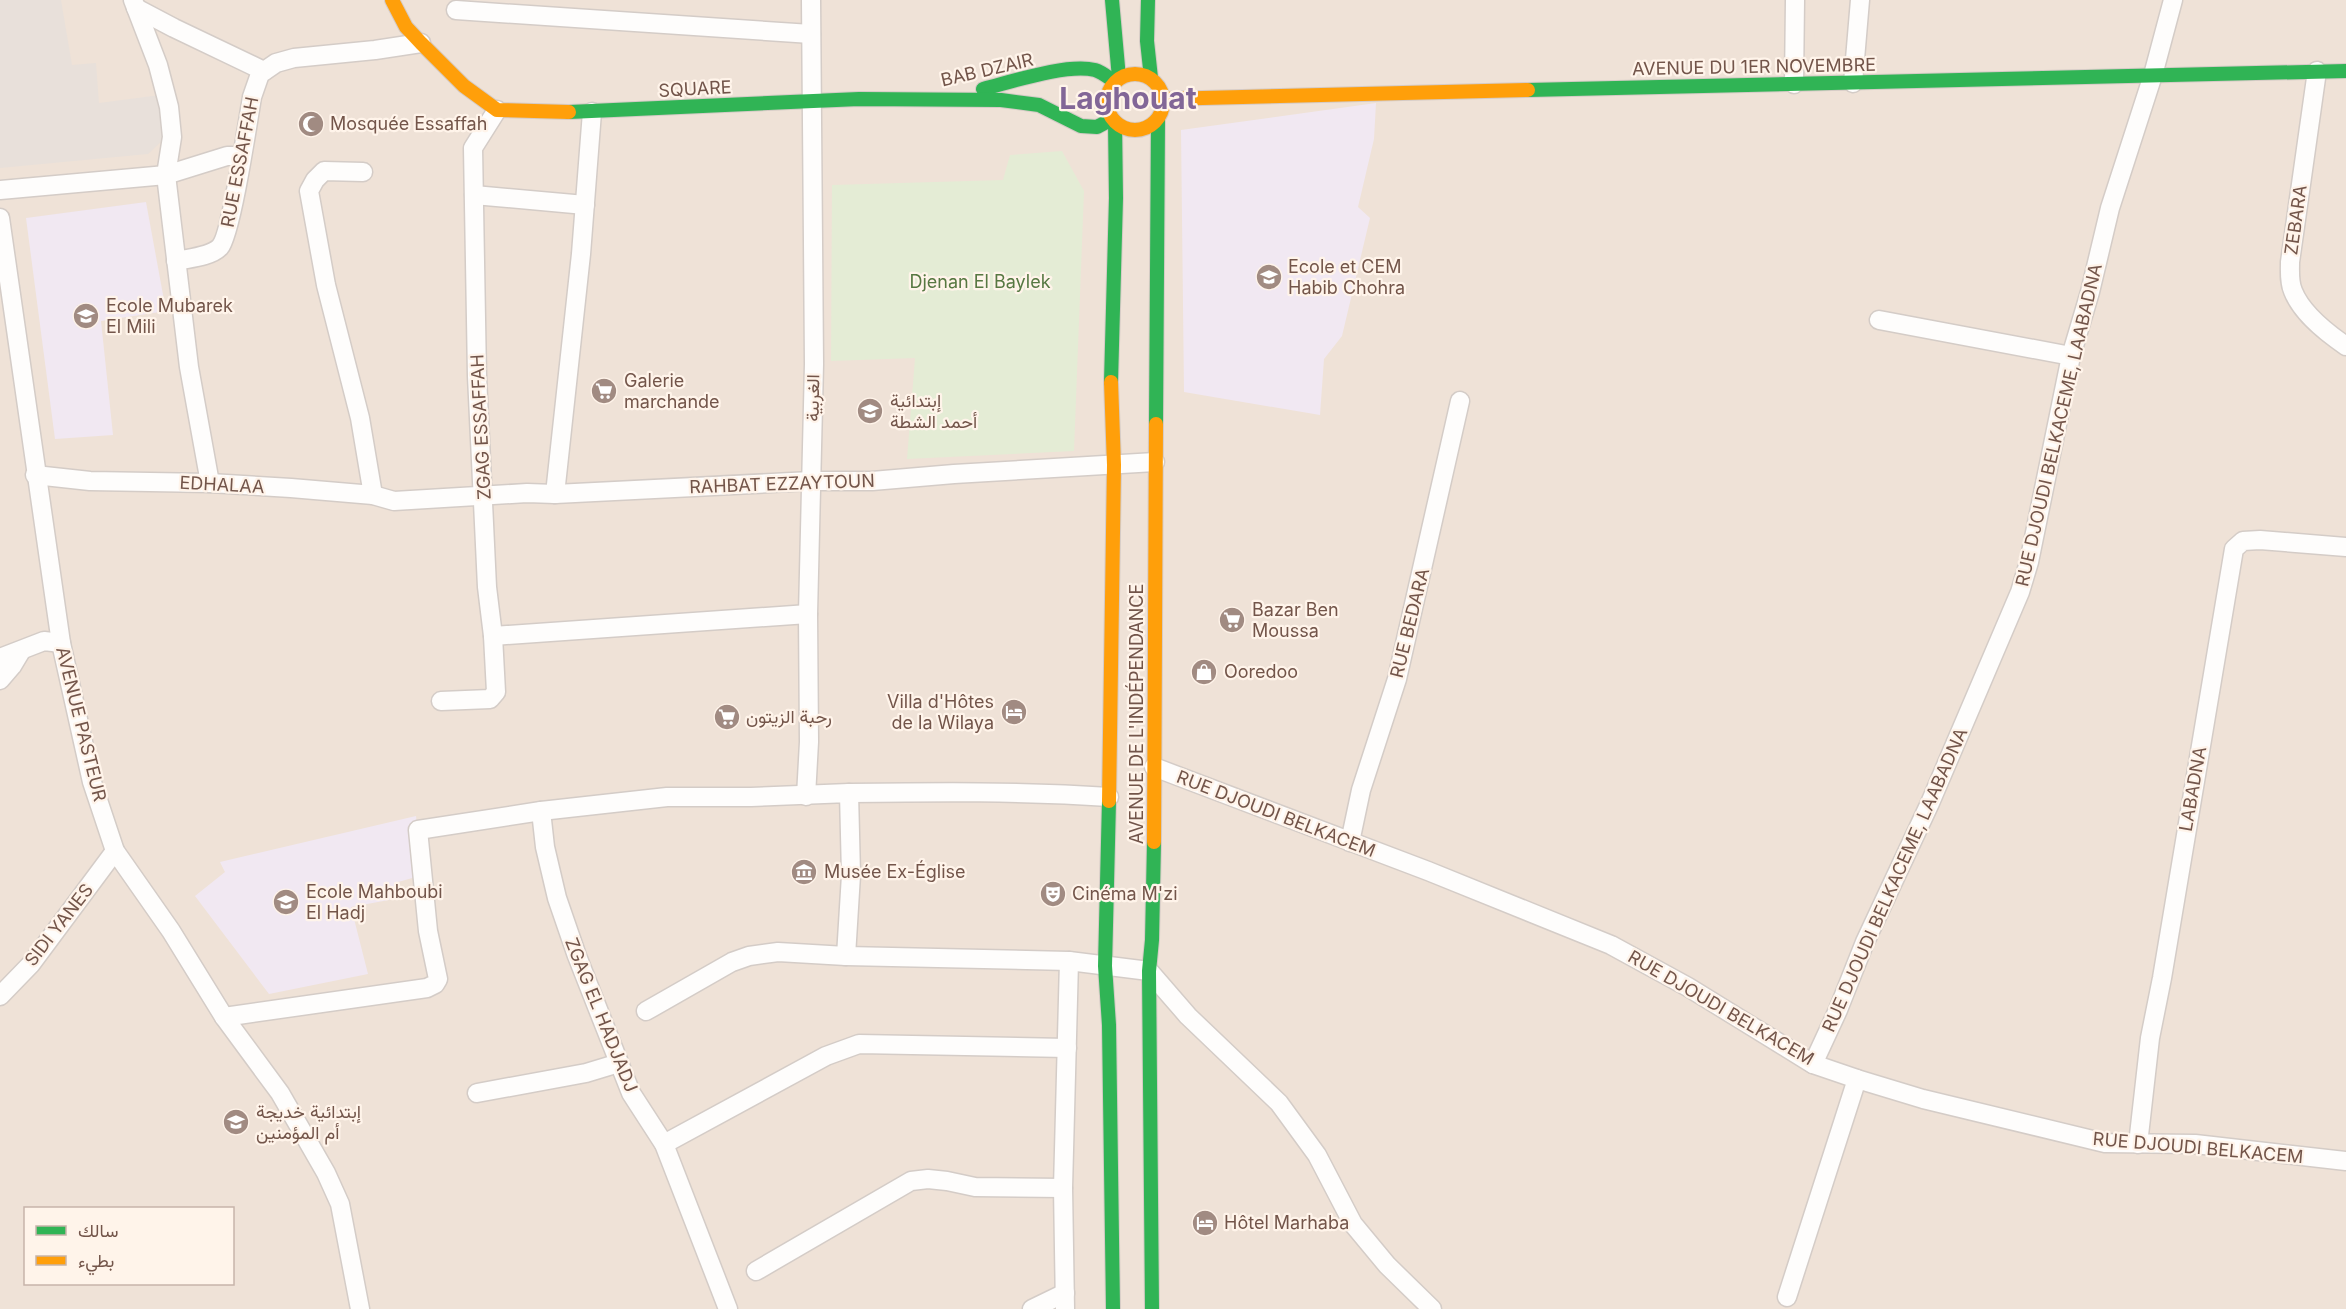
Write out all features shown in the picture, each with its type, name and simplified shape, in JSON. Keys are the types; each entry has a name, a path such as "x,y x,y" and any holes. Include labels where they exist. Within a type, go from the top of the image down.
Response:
{"main road":[{"path":"392,0 406,27 421,43 464,86 496,110"},
{"path":"1112,0 1117,80 1110,88 1107,104 1114,121"},
{"path":"1148,0 1147,41 1151,78 1161,91 1163,99 1158,119"},
{"name":"BAB DZAIR","path":"936,100 1066,71 1094,70 1117,80 1136,73 1151,78"},
{"name":"AVENUE DU 1ER NOVEMBRE","path":"1163,99 2346,71"},
{"name":"SQUARE","path":"496,110 592,112 859,99 936,100"},
{"name":"BAB DZAIR","path":"936,100 1028,102 1088,127 1114,121 1132,130 1150,126 1158,119"},
{"name":"AVENUE DE L'INDÉPENDANCE","path":"1152,1309 1149,971 1152,940 1154,767 1158,119"},
{"name":"AVENUE DE L'INDÉPENDANCE","path":"1113,1309 1109,1025 1105,966 1114,465 1110,405 1116,210 1114,121"}],"street":[{"name":"الغربية","path":"806,796 809,742 808,614 814,364 812,0"},
{"path":"1794,84 1795,0"},
{"path":"1853,83 1860,0"},
{"name":"RUE DJOUDI BELKACEME, LAABADNA","path":"1813,1064 1838,1010 1865,942 1930,803 2020,592 2030,562 2071,356 2090,292 2110,208 2153,75 2173,0"},
{"path":"135,4 174,28 264,71 276,63 294,58 421,43"},
{"path":"135,4 158,65 169,107 172,137 166,175 189,367 210,483"},
{"path":"456,10 811,34"},
{"name":"RUE ESSAFFAH","path":"176,261 210,253 224,242 231,216 252,97 257,81 264,71"},
{"name":"ZEBARA","path":"2317,71 2290,262 2290,280 2293,292 2301,305 2325,331 2346,346"},
{"name":"ZGAG ESSAFFAH","path":"441,701 490,699 496,692 494,636 487,587 477,376 473,148 496,110"},
{"path":"555,494 585,205 592,112"},
{"path":"0,190 166,175 227,156 241,156"},
{"path":"363,172 324,171 309,191 326,285 360,418 373,495"},
{"path":"474,195 585,205"},
{"name":"AVENUE PASTEUR","path":"0,218 25,382 35,475 61,643 92,782 115,851 171,931 224,1017 280,1094 326,1173 340,1204 360,1309"},
{"path":"1879,320 2071,356"},
{"name":"RUE BEDARA","path":"1350,842 1361,790 1397,679 1460,401"},
{"name":"RAHBAT EZZAYTOUN","path":"408,500 811,481 872,481 1155,462"},
{"name":"EDHALAA","path":"35,475 90,481 210,483 373,495 394,501 408,500"},
{"name":"LABADNA","path":"2138,1144 2150,1038 2234,549 2242,541 2260,540 2346,547"},
{"path":"494,636 808,614"},
{"path":"0,658 44,641 61,643"},
{"path":"0,680 21,651"},
{"name":"RUE DJOUDI BELKACEM","path":"1154,767 1611,945 1688,987 1813,1064 1857,1079 1923,1099 2106,1143 2195,1144 2346,1161"},
{"path":"224,1017 416,989 435,984 438,979 428,931 418,830 541,811 667,797 806,796 963,791 1109,797"},
{"path":"846,956 851,875 849,793"},
{"name":"ZGAG EL HADJADJ","path":"541,811 545,848 557,898 631,1093 664,1144 728,1309"},
{"name":"SIDI YANES","path":"0,996 30,964 115,851"},
{"path":"645,1011 732,962 749,956 778,952 846,956 1069,961 1149,971 1188,1016 1279,1103 1317,1155 1353,1224 1387,1265 1432,1309"},
{"path":"1032,1309 1065,1301 1064,1188 1069,961"},
{"path":"664,1144 826,1056 859,1044 1067,1048"},
{"path":"477,1093 586,1073 619,1063"},
{"path":"1787,1297 1857,1079"},
{"path":"756,1271 910,1181 928,1179 975,1187 1064,1188"}],"shaded area":[{"path":"0,0 2346,0 2346,1309 0,1309"},
{"path":"0,0 61,0 72,65 96,63 99,103 160,95 165,138 148,154 0,168"},
{"name":"Ecole et CEM Habib Chohra","path":"1376,103 1374,139 1358,207 1370,218 1342,336 1324,359 1320,415 1184,392 1181,130"},
{"name":"Ecole Mubarek El Mili","path":"146,202 166,311 101,321 113,435 55,439 26,218"},
{"name":"Ecole Mahboubi El Hadj","path":"416,816 423,875 398,882 394,899 351,907 368,974 269,994 195,896 225,872 220,862"}],"green space":[{"name":"Djenan El Baylek","path":"1062,151 1084,191 1074,451 907,459 915,358 831,361 832,185 1003,180 1010,155"}],"traffic: fast":[{"path":"1112,0 1119,78"},
{"path":"1148,0 1147,41 1151,78"},
{"path":"983,89 1039,74 1070,69 1095,70 1115,82"},
{"path":"1528,90 2346,71"},
{"path":"569,112 859,99 1001,100 1039,105 1081,126 1097,127 1112,119"},
{"path":"1156,424 1158,119"},
{"path":"1111,382 1116,198 1115,122"},
{"path":"1109,801 1105,966 1109,1025 1113,1309"},
{"path":"1152,1309 1149,971 1154,842"}],"traffic: slow":[{"path":"392,0 406,27 421,43 464,86 497,110 569,112"},
{"path":"1129,74 1141,74 1155,82 1163,96 1163,102 1161,113 1155,122 1141,130 1129,130 1112,118 1107,108 1107,96 1119,79 1129,74"},
{"path":"1163,99 1528,90"},
{"path":"1109,801 1114,465 1111,382"},
{"path":"1154,842 1156,424"}],"place":[{"name":"Mosquée Essaffah","path":"311,124"},
{"name":"Ecole et CEM Habib Chohra","path":"1269,277"},
{"name":"Ecole Mubarek El Mili","path":"86,316"},
{"name":"Galerie marchande","path":"604,391"},
{"name":"إبتدائية أحمد الشطة","path":"870,411"},
{"name":"Bazar Ben Moussa","path":"1232,620"},
{"name":"Ooredoo","path":"1204,672"},
{"name":"Villa d'Hôtes de la Wilaya","path":"1014,712"},
{"name":"رحبة الزيتون","path":"727,717"},
{"name":"Musée Ex-Église","path":"804,872"},
{"name":"Cinéma M'zi","path":"1053,894"},
{"name":"Ecole Mahboubi El Hadj","path":"286,902"},
{"name":"إبتدائية خديجة أم المؤمنين","path":"236,1122"},
{"name":"Hôtel Marhaba","path":"1205,1223"}],"district":[{"name":"Laghouat","path":"1128,99"}]}
